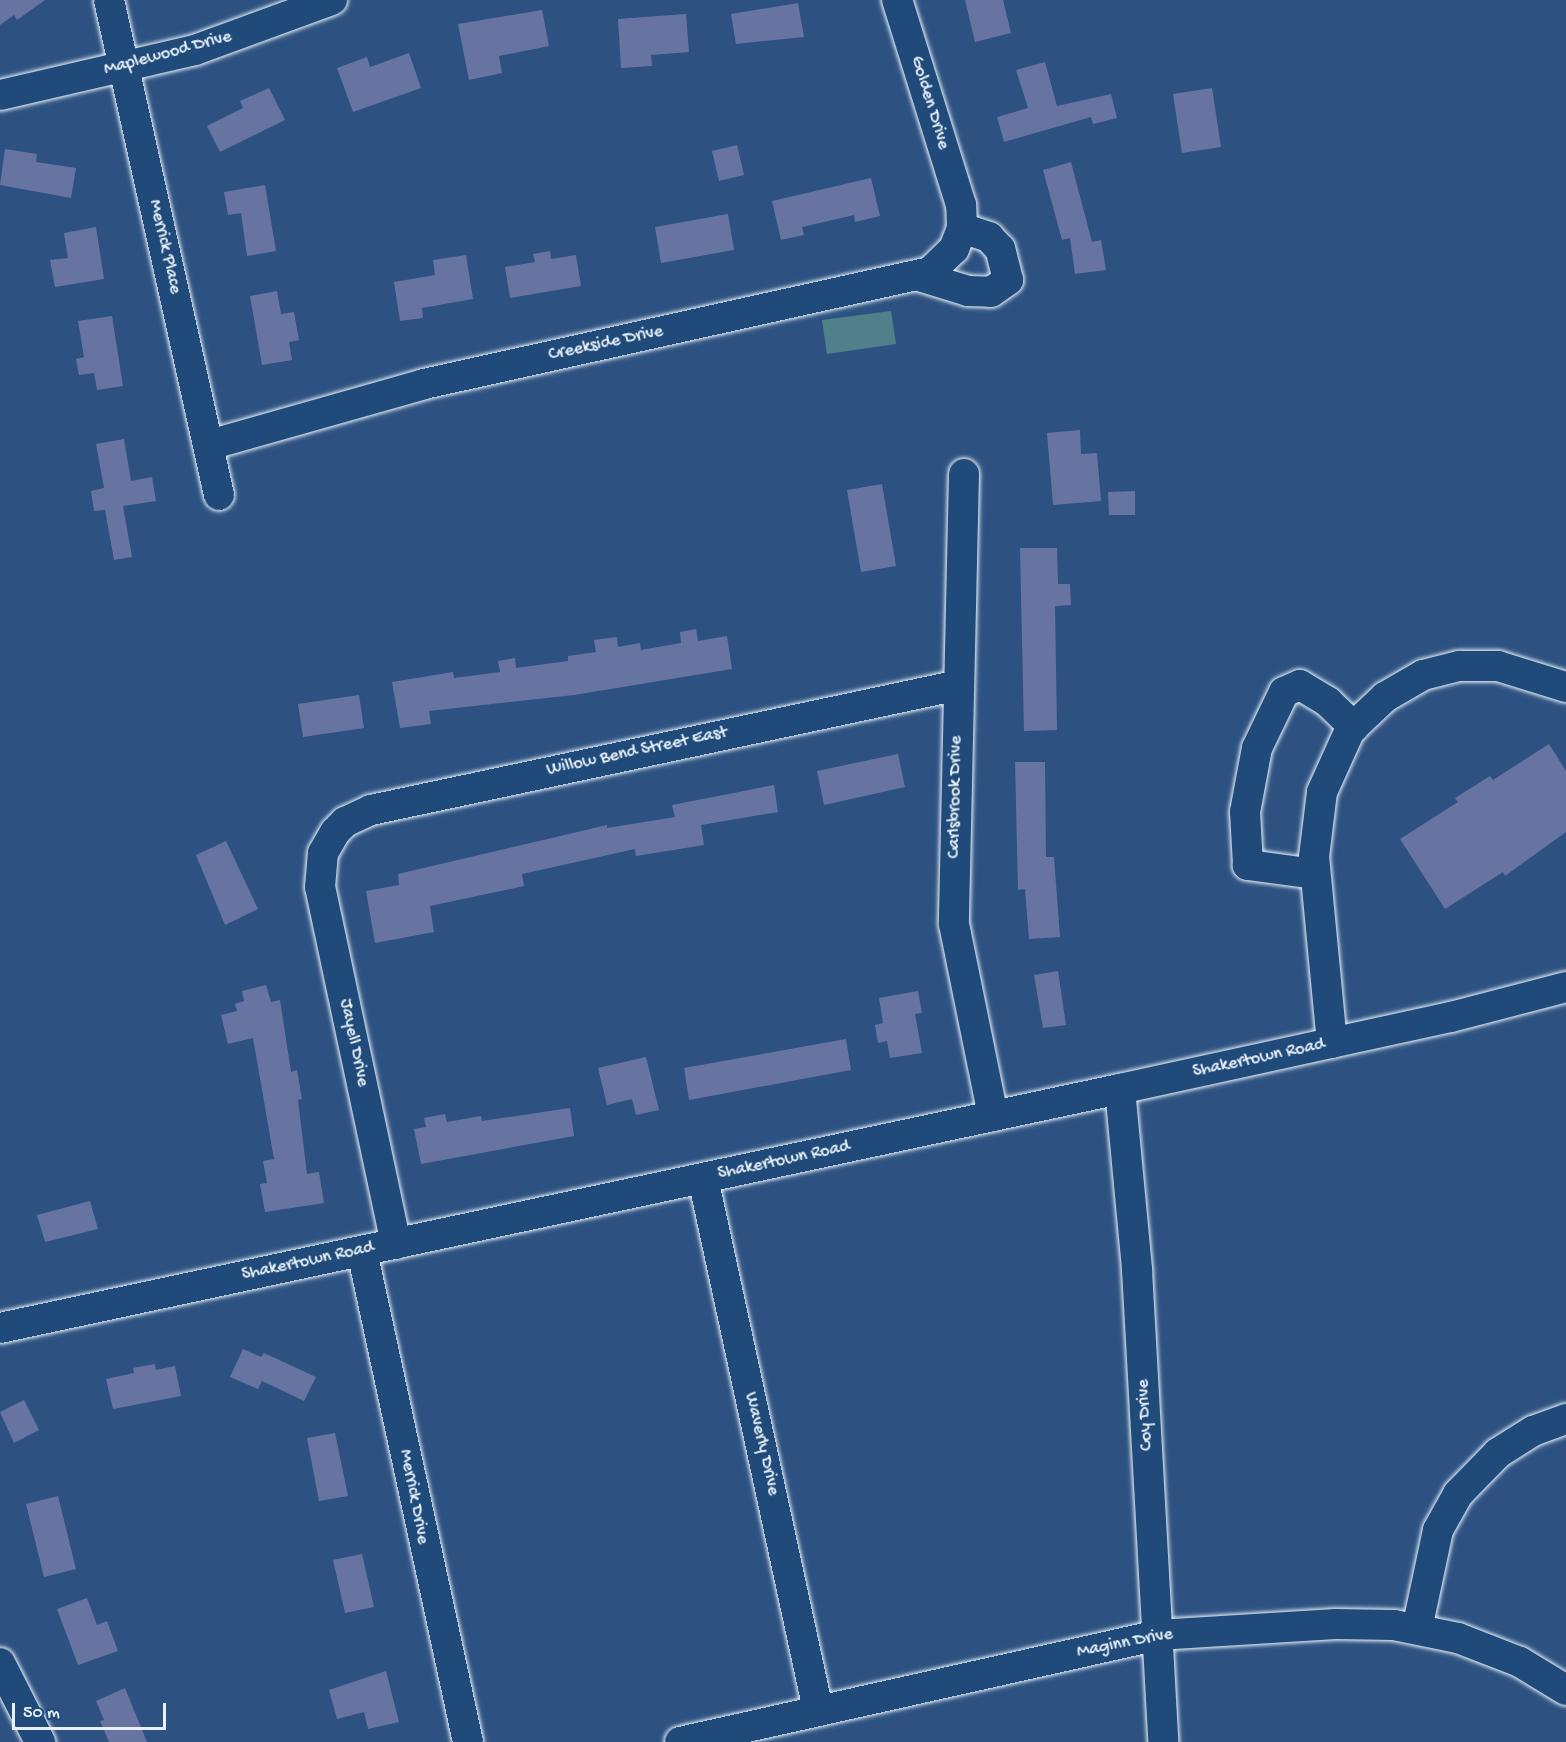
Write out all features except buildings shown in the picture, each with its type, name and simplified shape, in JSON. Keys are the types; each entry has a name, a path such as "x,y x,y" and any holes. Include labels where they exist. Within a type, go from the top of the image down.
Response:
{"street":[{"name":"Merrick Place","path":"110,0 219,495"},
{"name":"Maplewood Drive","path":"0,95 124,68 203,47 332,0"},
{"name":"Golden Drive","path":"897,0 962,217"},
{"name":"Creekside Drive","path":"208,445 435,382 919,276 947,257 962,217"},
{"path":"919,276 968,291 992,292 1008,280 1000,249 989,237 962,217"},
{"name":"Carlsbrook Drive","path":"964,474 954,924 993,1116"},
{"path":"1332,1042 1314,857 1322,792 1354,727 1385,697 1423,675 1460,666 1498,666 1566,687"},
{"name":"Willow Bend Street East","path":"327,843 345,822 371,810 959,685"},
{"path":"1316,874 1248,865 1245,812 1257,748 1284,692 1300,686 1328,702 1354,727"},
{"name":"Jayell Drive","path":"327,843 320,864 320,887 396,1244"},
{"name":"Shakertown Road","path":"0,1328 1120,1089 1566,987"},
{"name":"Coy Drive","path":"1120,1089 1137,1270 1163,1742"},
{"name":"Waverly Drive","path":"703,1178 818,1710"},
{"name":"Merrick Drive","path":"362,1251 468,1742"},
{"path":"1417,1629 1432,1548 1458,1494 1504,1448 1533,1431 1566,1419"},
{"name":"Maginn Drive","path":"680,1742 1157,1635 1336,1624 1417,1629 1502,1654 1566,1690"},
{"path":"0,1663 40,1742"}],"green space":[{"path":"891,311 896,344 827,354 822,320"}]}
